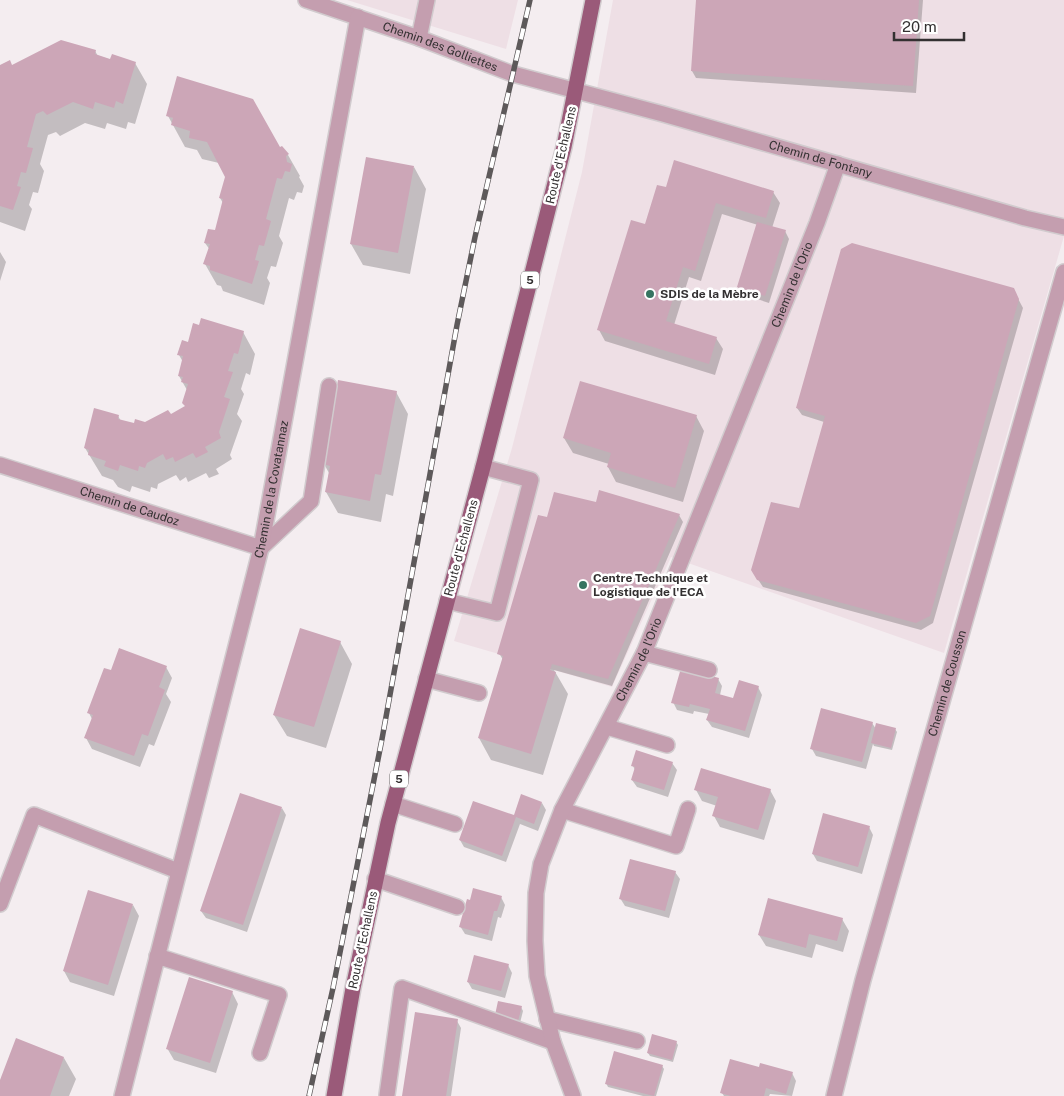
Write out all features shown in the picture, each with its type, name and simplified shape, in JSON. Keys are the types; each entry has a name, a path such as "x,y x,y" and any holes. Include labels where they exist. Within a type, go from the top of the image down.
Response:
{"main road":[{"name":"Route d'Echallens","path":"334,1096 375,879 562,157 593,0"}],"street":[{"name":"Chemin des Golliettes","path":"306,0 419,38 513,74 576,92"},
{"path":"419,38 427,0"},
{"name":"Chemin de la Covatannaz","path":"122,1096 261,548 358,17"},
{"name":"Chemin de Fontany","path":"576,92 663,114 1025,218 1064,227"},
{"name":"Chemin de l'Orio","path":"573,1096 547,1019 537,976 535,941 536,894 541,864 562,810 644,653 817,223 838,164"},
{"name":"Chemin de Cousson","path":"834,1096 863,980 1064,272"},
{"path":"261,548 311,501 328,386"},
{"name":"Chemin de Caudoz","path":"0,465 261,548"},
{"path":"447,601 497,613 531,480 483,467"},
{"path":"644,653 709,670"},
{"path":"426,679 479,693"},
{"path":"606,727 667,745"},
{"path":"393,804 455,824"},
{"path":"562,810 676,846 688,809"},
{"path":"0,904 34,815 178,870"},
{"path":"375,879 457,907"},
{"path":"157,956 279,995 260,1053"},
{"path":"387,1095 402,988 554,1042"},
{"path":"547,1019 637,1041"}],"shaded area":[{"path":"347,0 518,0 506,49"},
{"path":"613,0 1064,0 1064,236 944,653 671,557 612,687 454,641 512,448 582,172"}],"building":[{"path":"696,0 919,0 913,86 691,71"},
{"path":"61,40 96,50 95,54 110,59 112,54 136,62 123,104 116,101 114,108 95,102 93,109 73,102 47,115 43,111 36,114 27,147 33,148 26,173 21,172 17,186 21,187 13,210 0,206 0,65 10,60 12,65"},
{"path":"177,76 253,99 280,147 282,146 289,154 286,156 287,162 292,164 290,172 285,171 282,179 277,178 266,219 271,221 264,246 259,245 255,260 259,261 252,284 210,270 210,266 203,264 210,244 204,243 208,229 215,230 223,199 219,198 225,177 207,142 189,138 190,131 171,125 173,118 166,116"},
{"path":"366,157 414,166 398,253 350,244"},
{"path":"674,160 774,191 766,218 716,203 695,271 683,267 666,321 717,337 709,364 597,330 631,220 645,224 657,185 666,187"},
{"path":"757,222 786,230 765,296 737,287"},
{"path":"852,243 1014,288 1019,299 930,616 916,623 757,580 751,570 771,502 799,508 825,416 796,408 841,249"},
{"path":"201,318 244,331 238,354 234,353 228,371 233,372 224,397 230,399 219,432 221,438 205,447 208,452 196,458 193,453 175,462 173,457 166,460 163,454 147,463 145,468 139,466 138,471 120,465 118,471 104,466 106,461 88,455 89,450 84,448 94,408 119,415 118,419 134,423 135,419 145,422 168,410 171,414 185,406 182,403 188,384 181,382 183,377 178,376 183,356 177,355 182,340 188,342 193,323 199,325"},
{"path":"338,380 397,391 381,475 375,474 370,501 325,492 330,466 323,464"},
{"path":"580,381 697,415 675,488 607,467 611,453 563,438"},
{"name":"Centre Technique et Logistique de l'ECA","path":"599,490 680,514 608,679 552,664 550,670 556,672 531,754 478,738 503,656 497,654 538,515 547,517 554,492 596,502"},
{"path":"300,628 341,641 314,727 273,715"},
{"path":"119,648 167,666 159,687 165,690 148,736 142,734 134,756 84,738 93,715 87,713 104,668 111,670"},
{"path":"681,668 719,678 715,693 733,698 739,680 759,686 745,731 706,720 710,709 690,704 689,707 671,703"},
{"path":"821,708 873,722 862,762 810,749"},
{"path":"876,723 896,728 891,748 871,743"},
{"path":"636,750 673,762 664,790 631,780 635,767 631,766"},
{"path":"701,768 771,789 758,830 712,816 718,797 694,790"},
{"path":"240,793 282,807 243,925 200,911"},
{"path":"521,794 542,802 534,824 516,817 502,856 459,840 473,801 514,815"},
{"path":"823,813 870,826 858,867 812,854"},
{"path":"630,859 676,871 665,911 619,899"},
{"path":"473,888 502,896 497,911 494,911 488,935 459,927 467,899 470,900"},
{"path":"88,890 133,904 108,985 63,971"},
{"path":"768,898 843,918 837,941 809,934 806,948 758,935"},
{"path":"474,955 509,964 501,991 467,982"},
{"path":"189,977 233,991 210,1063 166,1049"},
{"path":"498,1001 522,1006 518,1021 495,1015"},
{"path":"415,1012 458,1019 446,1096 402,1096"},
{"path":"652,1034 677,1041 672,1060 647,1053"},
{"path":"16,1038 64,1057 50,1096 0,1096 0,1080"},
{"path":"614,1051 663,1065 654,1096 605,1084"},
{"path":"730,1059 759,1067 760,1063 793,1072 786,1094 766,1088 764,1096 731,1096 720,1093"}],"railway":[{"path":"309,1096 333,988 382,739 457,325 475,237 530,0"}],"place":[{"name":"SDIS de la Mèbre","path":"650,294"},
{"name":"Centre Technique et Logistique de l'ECA","path":"583,585"}]}
